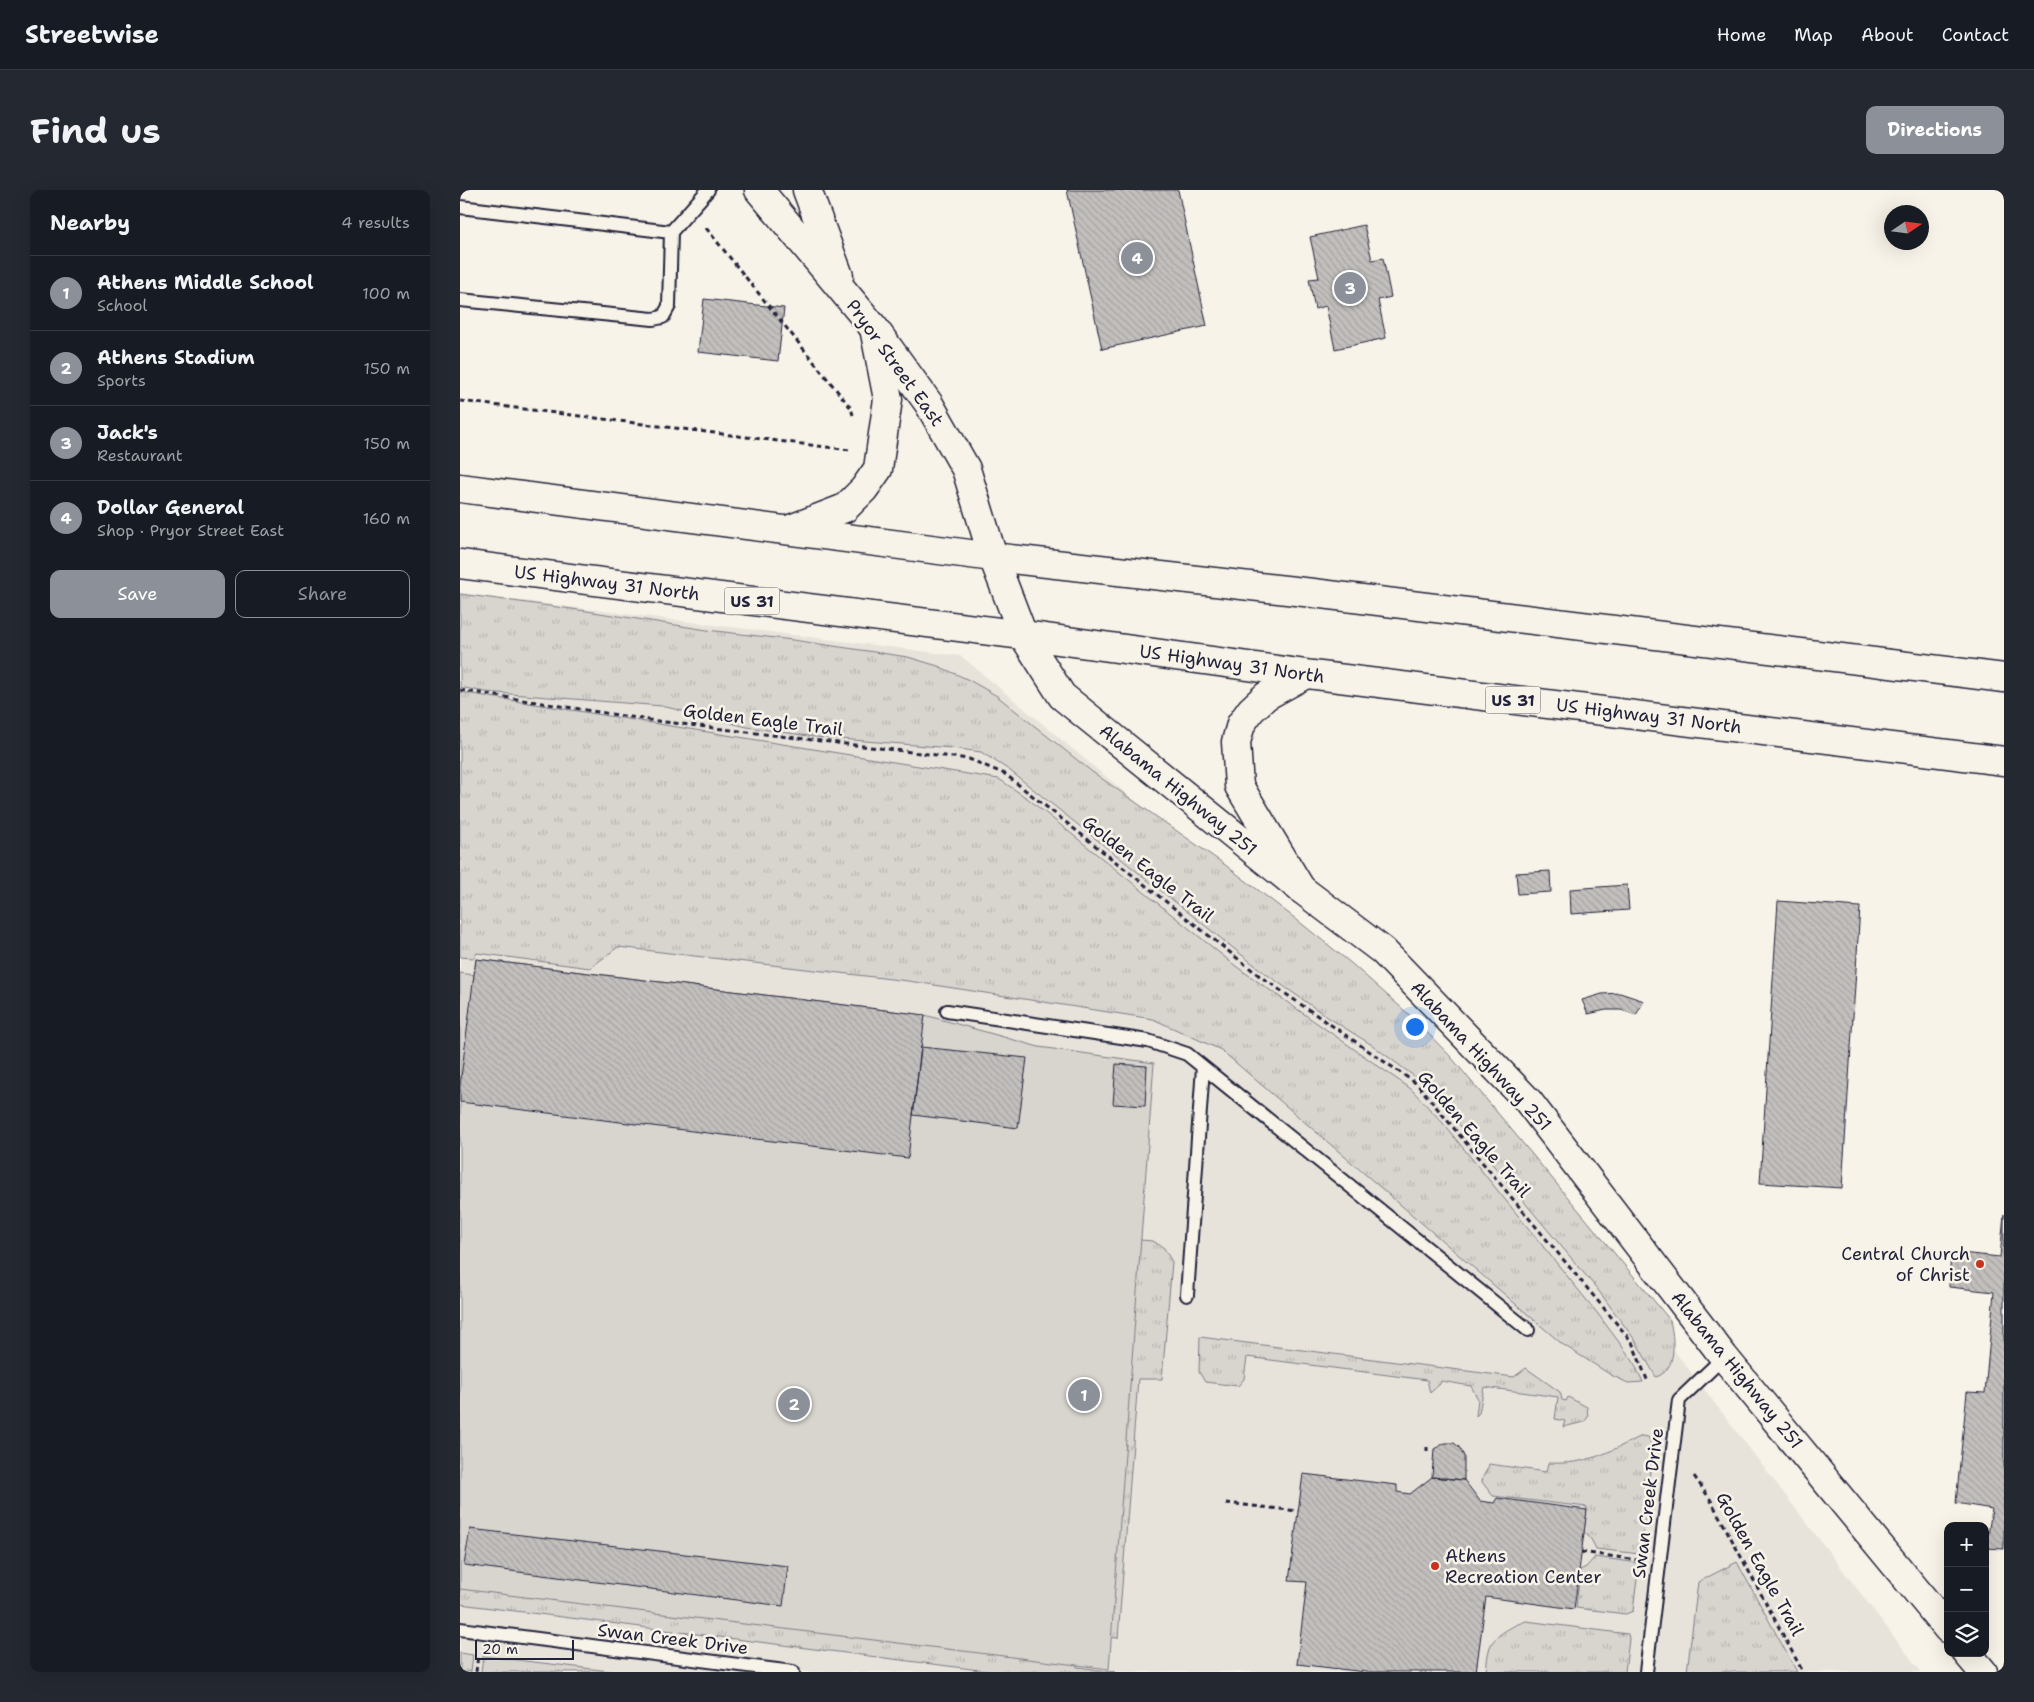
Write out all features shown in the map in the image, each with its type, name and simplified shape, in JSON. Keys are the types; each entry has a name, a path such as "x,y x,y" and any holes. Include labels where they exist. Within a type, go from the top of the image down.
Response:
{"main road":[{"name":"Pryor Street East","path":"759,190 874,328 929,404 966,469 993,557"},
{"path":"806,190 845,294"},
{"path":"786,531 845,508 864,489 878,469 888,399 874,328"},
{"path":"460,488 993,557 1313,593 2004,678"},
{"name":"Alabama Highway 251","path":"993,557 1023,636 1062,696 1301,889 1383,951 1528,1101 1724,1357 1944,1624"},
{"name":"US Highway 31 North","path":"460,564 1306,674 2004,761"},
{"path":"1301,889 1240,786 1236,742 1241,724 1251,710 1266,696 1306,674"},
{"path":"1970,1657 1983,1672"}],"lane":[{"path":"460,300 653,319 663,317 668,306 671,232 708,190"},
{"path":"460,207 671,232"},
{"path":"947,1011 1148,1041 1186,1054 1528,1330"},
{"path":"1187,1295 1202,1067"},
{"name":"Swan Creek Drive","path":"1646,1672 1679,1400 1724,1357"},
{"name":"Swan Creek Drive","path":"460,1629 793,1672"}],"path":[{"path":"691,209 851,408 853,416"},
{"path":"460,401 852,451"},
{"name":"Golden Eagle Trail","path":"460,690 649,720 968,758 1005,774 1262,977 1418,1084 1632,1342 1648,1382"},
{"path":"1427,1447 1427,1452"},
{"name":"Golden Eagle Trail","path":"1690,1471 1710,1499 1803,1672"},
{"path":"1226,1503 1298,1511"},
{"path":"1581,1552 1642,1560"}],"shaded area":[{"path":"460,593 961,656 1361,989 1496,1118 1921,1672 460,1672"}],"green space":[{"path":"460,594 908,657 938,666 969,680 997,696 1091,771 1224,864 1292,916 1352,964 1414,1019 1451,1057 1670,1320 1673,1336 1673,1353 1668,1368 1656,1377 1635,1340 1598,1290 1426,1085 1372,1045 1329,1018 1262,971 1009,770 981,752 815,737 747,727 662,706 485,692 460,687"},
{"path":"460,692 999,779 1027,798 1237,967 1411,1089 1442,1122 1598,1314 1633,1361 1643,1382 1628,1383 1611,1375 1562,1344 1221,1050 1153,1019 908,981 618,947 590,968 477,953 474,958 460,957"},
{"path":"476,959 925,1015 1039,1047 1154,1063 1109,1669 460,1589 460,973 474,975"},
{"path":"1078,1235 1153,1241 1164,1248 1172,1262 1162,1379 1138,1379 1118,1638 1090,1635 1079,1648 1077,1667 1116,1672 995,1672 460,1604 460,1543"},
{"path":"1200,1337 1514,1377 1526,1368 1560,1392 1562,1400 1566,1401 1568,1397 1587,1407 1588,1417 1584,1422 1563,1427 1565,1421 1555,1419 1558,1397 1484,1387 1479,1413 1476,1416 1478,1399 1471,1386 1441,1381 1430,1393 1427,1380 1247,1357 1244,1379 1238,1386 1205,1382 1199,1372"},
{"path":"1642,1436 1648,1437 1653,1447 1649,1479 1644,1478 1643,1483 1650,1485 1640,1554 1596,1549 1591,1539 1584,1532 1587,1507 1493,1496 1482,1482 1489,1464 1546,1472 1548,1463 1586,1460"},
{"path":"1595,1557 1639,1563 1633,1611 1626,1614 1576,1608 1580,1570 1586,1567"},
{"path":"1737,1562 1797,1672 1687,1672 1698,1582"},
{"path":"1526,1621 1628,1634 1625,1672 1486,1672 1488,1653 1492,1643 1505,1631"},
{"path":"460,1653 473,1655 471,1672 460,1672"},
{"path":"483,1656 618,1672 481,1672"}],"building":[{"path":"1067,190 1178,190 1207,326 1102,349"},
{"path":"1364,225 1372,260 1383,258 1391,297 1378,300 1386,338 1335,349 1326,306 1315,309 1309,279 1319,278 1310,237"},
{"path":"704,299 784,308 778,361 698,352"},
{"path":"1550,871 1551,892 1518,894 1516,873"},
{"path":"1627,885 1629,910 1571,914 1570,889"},
{"path":"1778,901 1860,907 1842,1188 1760,1183"},
{"path":"476,959 925,1015 908,1158 460,1102 460,1086"},
{"path":"1620,993 1644,1001 1636,1015 1621,1010 1606,1010 1588,1014 1582,1000 1602,994"},
{"path":"921,1047 1027,1058 1018,1128 913,1115"},
{"path":"1116,1064 1147,1066 1145,1106 1113,1104"},
{"path":"2004,1214 2004,1549 1989,1548 1989,1528 1992,1509 1956,1503 1967,1392 1985,1393 1994,1292 1949,1287 1951,1252 2000,1257"},
{"path":"1445,1443 1454,1443 1459,1447 1464,1456 1464,1480 1432,1477 1434,1449"},
{"name":"Athens Recreation Center","path":"1303,1474 1397,1485 1397,1492 1410,1494 1432,1477 1464,1480 1480,1501 1494,1503 1497,1498 1587,1510 1574,1609 1486,1597 1476,1672 1365,1672 1297,1664 1307,1582 1289,1581"},
{"path":"470,1529 788,1566 783,1606 464,1565"}],"place":[{"name":"Dollar General","path":"1137,258"},
{"name":"Jack's","path":"1350,288"},
{"name":"Central Church of Christ","path":"1980,1264"},
{"name":"Athens Middle School","path":"1084,1395"},
{"name":"Athens Stadium","path":"794,1404"},
{"name":"Athens Recreation Center","path":"1435,1566"}]}
